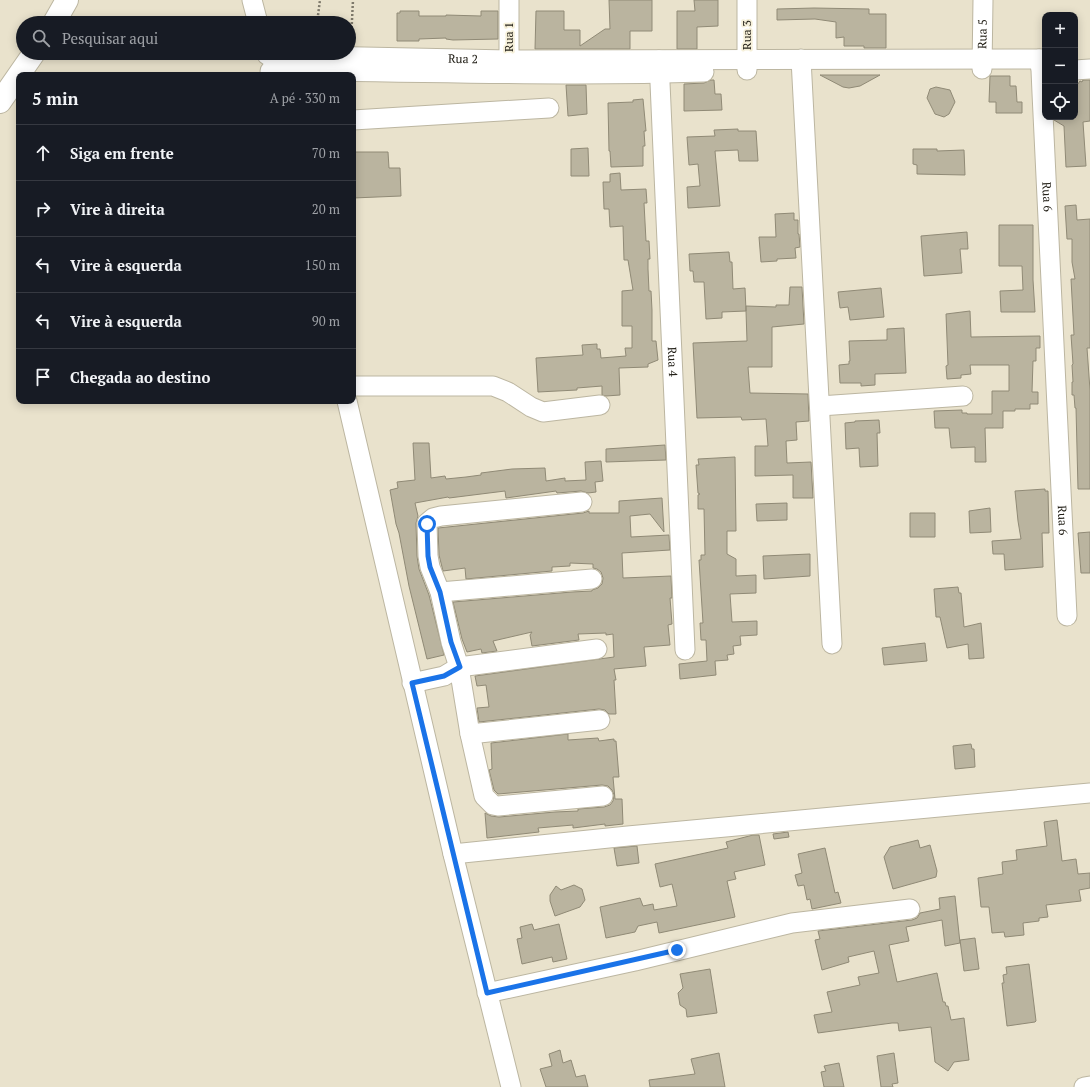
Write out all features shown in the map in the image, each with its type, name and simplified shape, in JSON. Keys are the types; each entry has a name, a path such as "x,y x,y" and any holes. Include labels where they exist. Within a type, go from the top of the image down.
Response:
{"main road":[{"path":"58,16 67,0"},
{"path":"21,72 29,60"},
{"path":"0,102 16,79"}],"street":[{"path":"252,0 256,16"},
{"name":"Rua 1","path":"509,0 509,67"},
{"name":"Rua 3","path":"747,0 747,65"},
{"name":"Rua 5","path":"983,0 983,63"},
{"name":"Rua 2","path":"356,58 383,65"},
{"path":"1078,58 1090,58"},
{"name":"Rua 2","path":"268,64 315,60"},
{"name":"Rua 2","path":"268,64 509,67 659,66"},
{"path":"802,64 832,644"},
{"name":"Rua 6","path":"747,65 1042,64"},
{"path":"659,66 747,65"},
{"name":"Rua 4","path":"659,66 685,650"},
{"path":"1078,70 1090,69"},
{"name":"Rua 6","path":"1043,84 1066,616"},
{"path":"356,120 549,108"},
{"path":"356,386 493,386 508,392 530,407 543,412 600,405"},
{"path":"820,406 963,396"},
{"path":"348,404 412,683 511,1087"},
{"path":"582,502 433,518 427,524 428,556 430,567 440,592 451,642 460,667 470,734 484,796 493,804 508,805 603,796"},
{"path":"440,592 592,579"},
{"path":"412,683 444,676 460,667 597,649"},
{"path":"470,734 600,720"},
{"path":"453,854 636,835 1090,793"},
{"path":"487,993 792,923 910,909"},
{"path":"1084,1087 1090,1086"}],"path":[{"path":"318,16 320,0"},
{"path":"352,0 352,16"}],"building":[{"path":"609,0 652,0 652,31 630,31 630,49 535,49 536,11 564,11 564,30 580,30 580,46 605,29 610,29"},
{"path":"694,0 718,0 718,26 697,27 697,49 677,49 677,11 695,11"},
{"path":"777,9 869,9 869,14 886,14 886,48 844,46 844,37 836,38 836,22 815,19 777,20"},
{"path":"400,11 419,11 419,16 481,16 481,11 498,11 498,39 453,40 446,38 419,39 419,41 397,41 397,13 400,13"},
{"path":"820,75 880,75 860,86 849,88 843,87"},
{"path":"990,76 1010,76 1010,86 1016,86 1017,102 1022,102 1022,113 996,113 996,102 989,102"},
{"path":"714,80 715,94 721,94 722,110 684,111 684,84 704,83"},
{"path":"1083,80 1090,80 1090,121 1083,122 1086,166 1066,167 1064,126 1054,120 1078,120 1078,84 1080,81 1082,82"},
{"path":"566,85 586,85 587,114 568,116"},
{"path":"936,87 950,90 955,102 949,114 944,117 935,114 927,98 930,89"},
{"path":"643,99 646,131 644,131 645,146 643,146 643,166 611,167 609,151 608,103 633,102 633,100"},
{"path":"738,129 738,131 756,131 758,161 739,161 738,150 715,151 720,206 688,208 687,187 700,186 698,164 689,165 687,137 715,136 714,130"},
{"path":"588,148 589,176 571,176 571,149"},
{"path":"913,149 937,149 937,151 964,150 965,175 917,174 917,165 913,164"},
{"path":"356,152 388,152 389,168 400,168 401,196 356,198"},
{"path":"620,173 621,190 646,189 647,203 644,203 646,241 649,241 650,259 648,259 648,269 649,291 651,291 652,341 656,341 658,360 648,364 648,367 619,368 620,395 602,395 602,386 577,388 577,390 538,392 536,358 583,355 582,345 597,344 597,349 600,349 601,358 626,356 625,348 632,348 632,326 622,326 622,291 633,290 628,260 624,260 623,226 610,227 609,209 604,209 603,182 610,182 610,174"},
{"path":"1076,205 1077,220 1090,219 1090,348 1087,348 1090,390 1090,489 1078,489 1076,408 1074,395 1072,395 1073,364 1071,335 1074,335 1071,279 1075,279 1072,262 1072,239 1067,239 1065,206"},
{"path":"794,213 794,220 798,220 800,247 795,248 796,258 761,262 759,237 776,237 775,214"},
{"path":"999,225 1033,225 1033,280 1035,312 1001,312 1000,291 1023,290 1022,266 999,266"},
{"path":"967,232 968,249 960,249 962,273 924,276 921,236"},
{"path":"729,252 730,262 732,262 733,289 745,288 746,311 722,312 722,318 706,319 704,282 694,282 693,271 690,271 689,254"},
{"path":"790,287 802,287 804,324 772,327 772,367 748,367 750,393 808,394 809,421 796,422 797,440 786,441 787,463 811,462 813,498 793,498 793,475 755,476 755,446 768,446 766,419 742,420 741,417 697,418 693,343 747,341 746,306 776,307 776,305 789,305"},
{"path":"881,288 884,317 850,320 848,307 840,308 838,292"},
{"path":"970,311 971,337 1040,336 1040,348 1036,348 1036,361 1033,361 1032,392 1038,392 1038,404 1030,404 1030,409 1003,411 1003,428 985,428 986,462 975,462 975,447 951,448 949,428 935,428 934,411 962,410 962,413 967,414 992,414 992,391 1009,391 1009,365 970,365 971,374 961,375 961,378 947,379 946,366 948,365 946,314"},
{"path":"904,328 906,373 875,374 875,385 861,386 861,383 840,383 839,365 849,364 850,361 849,341 887,340 887,329"},
{"path":"879,420 880,433 877,433 878,466 860,467 859,448 846,449 845,423"},
{"path":"413,443 429,443 431,478 445,476 446,479 481,475 481,473 512,469 545,468 546,481 565,478 565,481 586,480 585,462 601,461 603,481 595,482 596,492 588,493 581,491 557,493 556,491 506,498 505,491 448,497 415,503 418,516 416,523 419,569 429,595 444,655 427,659 409,586 390,490 398,488 397,482 415,480"},
{"path":"665,445 666,460 606,462 606,449"},
{"path":"735,457 736,531 727,531 727,554 736,559 736,576 756,575 756,593 730,594 732,622 757,621 757,635 740,636 741,645 733,646 734,654 727,655 728,660 715,661 716,675 680,679 679,664 707,661 706,640 701,640 700,623 703,623 699,560 701,560 701,555 705,555 704,509 698,509 698,495 700,494 698,493 696,465 699,465 698,459"},
{"path":"1045,489 1045,491 1048,491 1049,533 1042,533 1043,567 1005,570 1004,554 993,554 992,541 1021,539 1015,491"},
{"path":"662,498 664,532 650,514 630,516 631,537 669,535 670,550 622,553 623,578 671,576 672,598 670,598 672,624 668,625 670,645 644,647 646,666 614,669 616,680 614,680 616,714 609,714 605,710 599,709 479,722 477,708 489,707 486,685 477,686 475,676 614,657 613,634 578,634 579,640 532,646 530,635 532,632 493,641 497,651 482,653 481,649 467,652 462,639 453,602 592,591 602,584 603,578 601,572 593,568 593,564 570,563 570,566 552,567 552,571 466,579 465,568 443,571 439,555 438,528 583,513 589,511 589,513 619,513 619,501"},
{"path":"787,503 787,520 757,521 756,504"},
{"path":"990,508 991,532 970,533 969,511"},
{"path":"910,513 935,513 935,537 910,537"},
{"path":"1090,532 1090,573 1081,573 1078,533"},
{"path":"810,554 810,576 764,579 763,556"},
{"path":"958,587 959,593 961,593 964,627 981,623 984,658 969,659 968,644 947,648 940,617 936,617 934,589"},
{"path":"925,643 927,661 884,665 882,648"},
{"path":"568,734 568,740 598,738 599,741 614,739 614,741 616,741 619,777 613,777 615,799 622,799 623,824 605,826 605,824 573,828 573,825 538,828 539,832 487,838 485,813 491,816 499,817 578,811 578,809 604,807 610,805 613,801 614,795 612,790 608,786 602,785 498,794 494,790 489,770 492,769 491,743"},
{"path":"971,744 972,749 974,749 975,767 955,769 953,746"},
{"path":"1057,820 1062,861 1076,859 1078,874 1090,873 1090,888 1079,890 1081,901 1046,905 1048,917 1039,918 1039,921 1023,923 1024,935 1005,937 1004,932 992,933 989,907 981,907 978,878 1003,874 1002,862 1017,860 1016,850 1047,846 1044,822"},
{"path":"788,832 789,837 774,839 773,834"},
{"path":"753,835 759,835 765,865 734,872 736,879 727,881 735,917 659,933 657,922 638,926 635,932 606,938 600,907 640,898 643,906 653,904 654,910 677,906 672,884 660,887 655,864 728,848 726,842"},
{"path":"918,840 920,848 930,845 937,871 936,877 893,889 884,857 890,847"},
{"path":"637,846 639,863 617,866 614,848"},
{"path":"825,848 835,893 838,892 841,903 812,909 810,899 807,900 804,885 798,886 795,875 802,873 798,854"},
{"path":"574,885 582,889 585,900 580,907 555,916 550,901 550,895 556,886 561,890"},
{"path":"955,896 960,943 945,946 942,920 906,927 909,941 889,945 897,982 937,973 943,1002 945,1002 946,1006 948,1006 951,1020 964,1018 969,1060 954,1062 948,1071 935,1062 931,1027 899,1031 898,1023 892,1023 818,1033 814,1015 832,1012 827,992 860,985 858,977 879,973 874,951 848,957 849,962 822,970 815,940 820,939 818,931 912,920 917,918 920,913 940,909 939,898"},
{"path":"532,924 534,930 559,924 567,959 553,962 552,957 522,964 517,939 522,938 520,927"},
{"path":"975,938 979,969 964,971 960,940"},
{"path":"1029,964 1036,1021 1007,1026 1002,983 1004,983 1003,975 1007,974 1006,967"},
{"path":"710,969 717,1013 687,1017 686,1009 680,1005 678,993 683,988 680,974"},
{"path":"560,1050 563,1063 571,1060 576,1077 585,1075 588,1087 546,1087 540,1069 552,1066 549,1054"},
{"path":"719,1053 725,1087 650,1087 649,1080 695,1074 691,1059"},
{"path":"894,1053 898,1083 892,1084 893,1087 881,1087 877,1056"},
{"path":"839,1063 844,1087 824,1087 821,1072 826,1071 824,1066"}],"route":[{"path":"427,524 428,556 430,567 440,592 451,642 460,667 444,676 412,683 487,993 677,950"}]}
